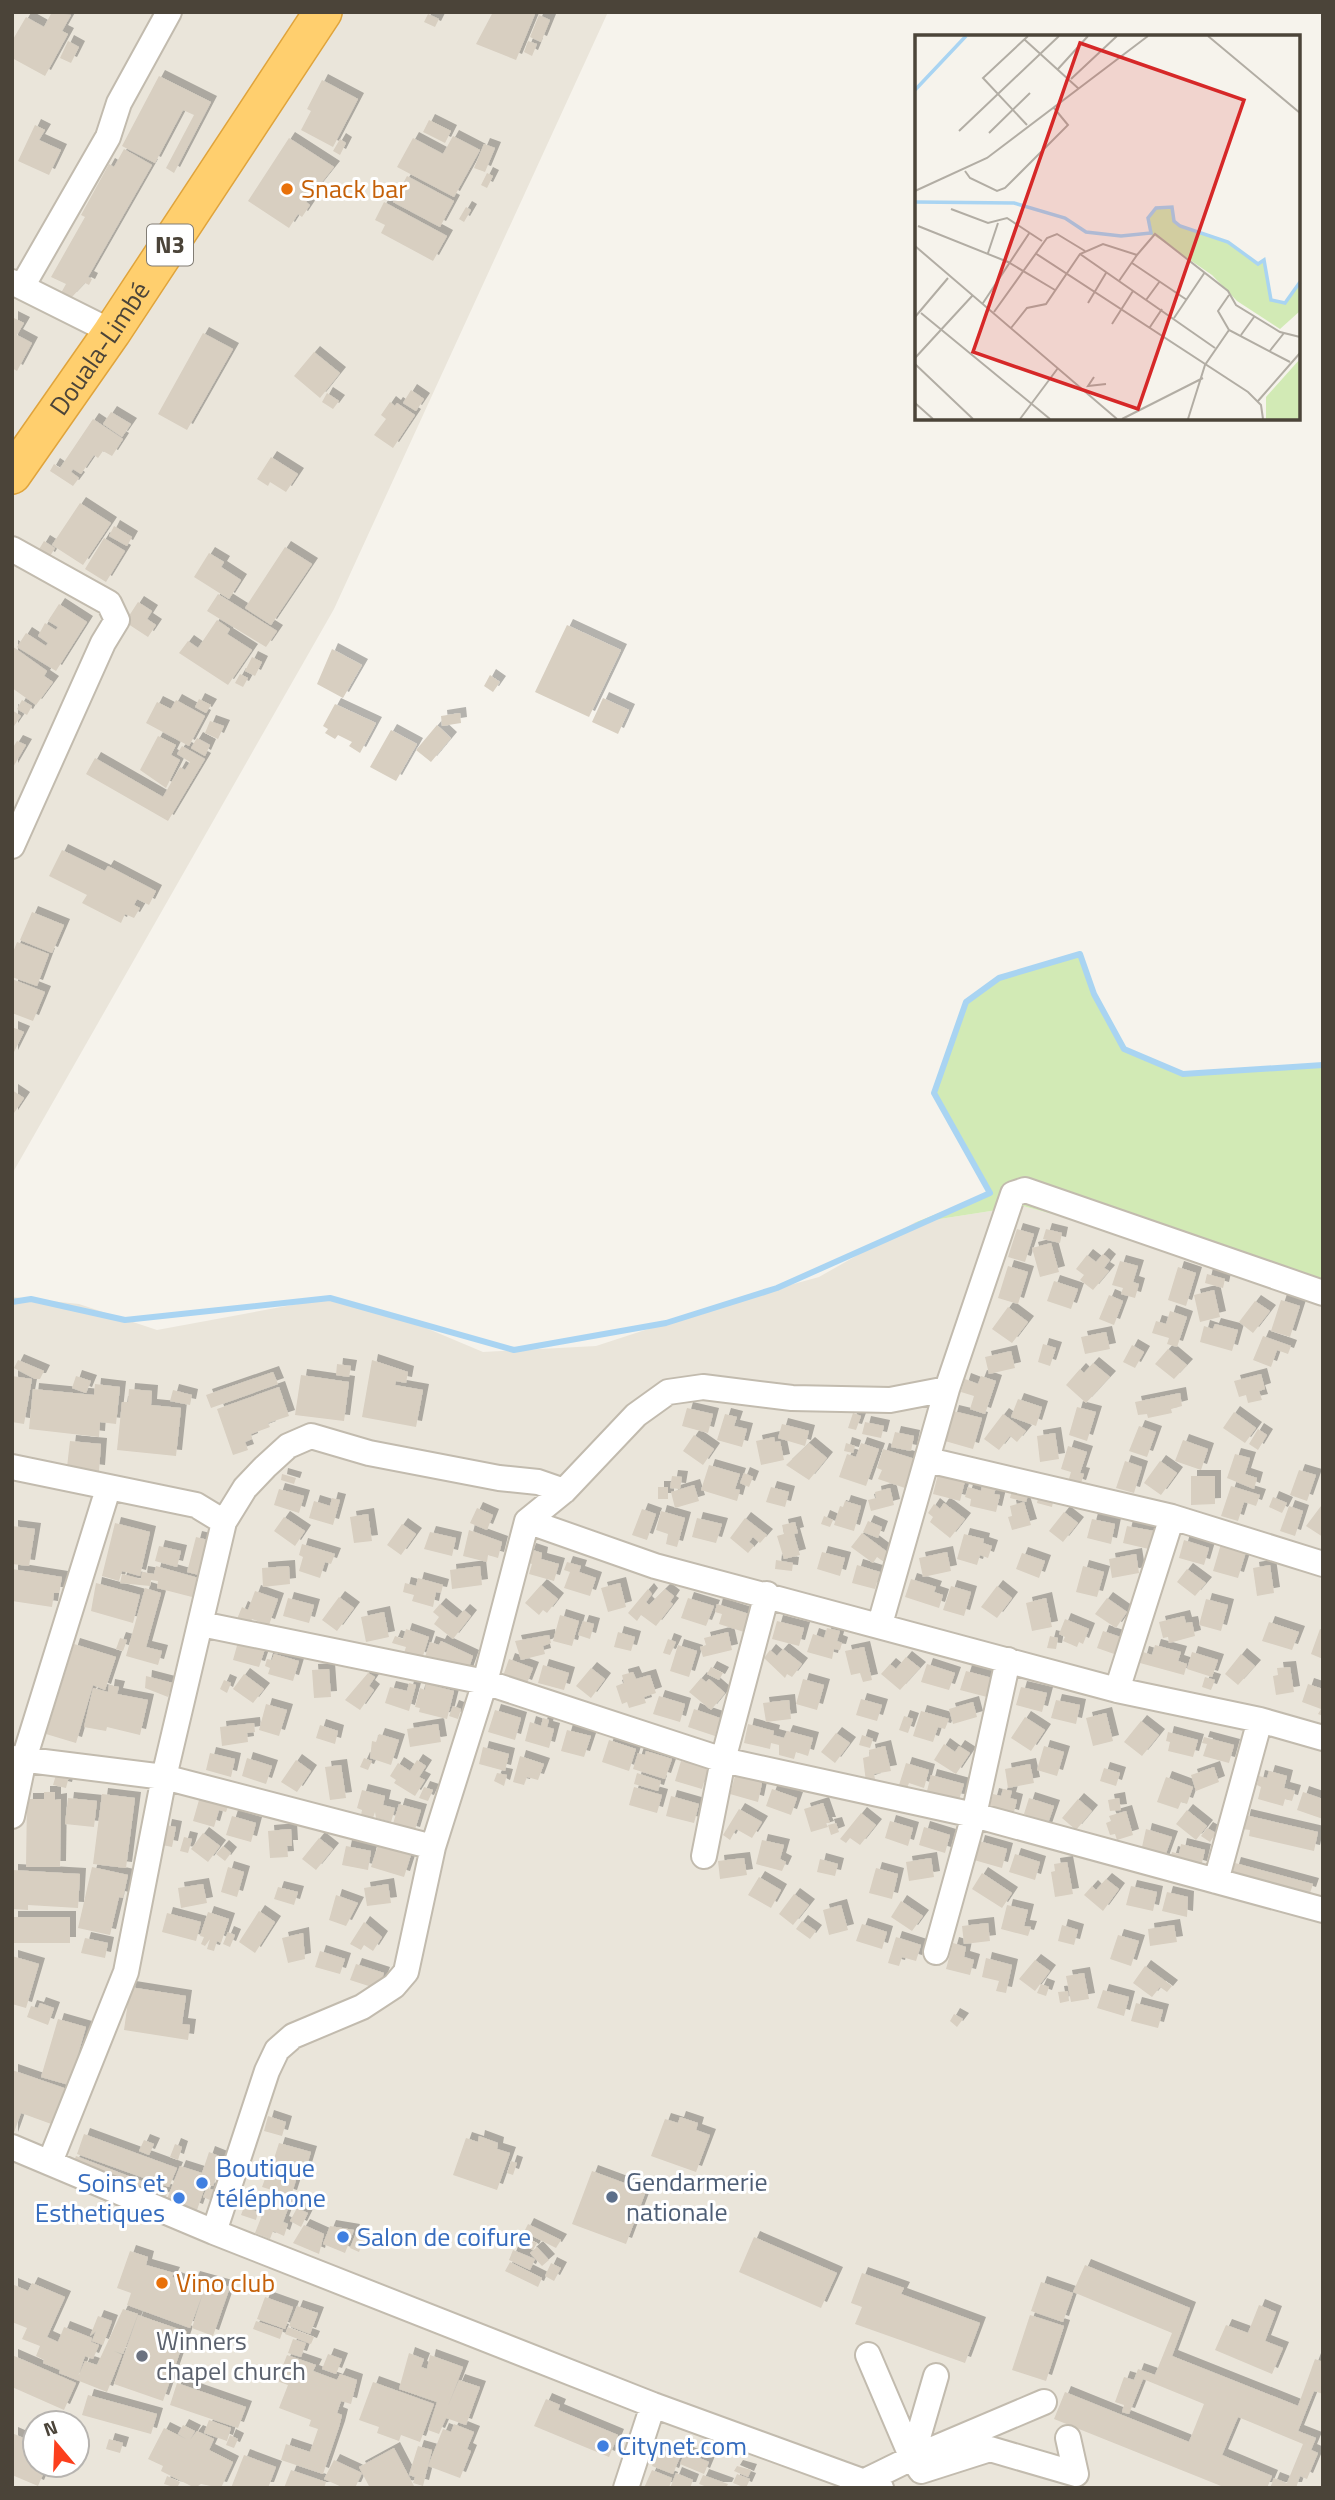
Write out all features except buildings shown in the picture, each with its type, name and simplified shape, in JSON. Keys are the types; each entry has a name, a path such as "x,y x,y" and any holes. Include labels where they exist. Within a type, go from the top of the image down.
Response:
{"highway":[{"name":"Douala-Limbé","path":"12,475 112,332 323,12"}],"street":[{"path":"112,332 20,280 108,137 119,103 169,12"},
{"path":"12,549 110,603 117,620 12,846"},
{"path":"880,1624 947,1389 1013,1194 1025,1190 1323,1293"},
{"path":"214,2232 267,2071 277,2050 293,2036 362,2007 394,1986 406,1972 433,1847 485,1682 527,1521 564,1491 636,1415 668,1392 703,1387 792,1398 890,1400 947,1389"},
{"path":"50,2162 125,1972 164,1777 224,1522 245,1488 288,1446 311,1436 369,1453 538,1482 564,1491"},
{"path":"928,1460 1172,1517 1323,1564"},
{"path":"12,1467 108,1489 196,1505 224,1522"},
{"path":"12,1815 18,1758 108,1489"},
{"path":"1117,1690 1172,1517"},
{"path":"527,1521 655,1566 880,1624 1117,1690 1260,1720 1323,1738"},
{"path":"704,1856 723,1760 767,1594"},
{"path":"201,1624 485,1682 723,1760 974,1815 1323,1910"},
{"path":"936,1952 974,1815 1008,1660"},
{"path":"1216,1881 1260,1720"},
{"path":"18,1758 164,1777 433,1847"},
{"path":"12,2147 214,2232 653,2405 873,2484 912,2458 1044,2402"},
{"path":"868,2355 912,2458 921,2471 990,2449 1078,2481"},
{"path":"912,2458 936,2376"},
{"path":"626,2488 653,2405"},
{"path":"1068,2438 1078,2481"}],"shaded area":[{"path":"12,12 608,12 334,609 12,1174"},
{"path":"1023,1206 1323,1288 1323,2488 12,2488 12,1297 79,1304 157,1330 330,1298 407,1320 483,1352 596,1346 740,1299 819,1277 914,1223"}],"green space":[{"path":"1080,954 1094,994 1124,1049 1183,1074 1323,1065 1323,1288 1023,1206 914,1223 989,1193 934,1093 966,1002 999,978"}],"waterway":[{"path":"12,1302 31,1299 125,1320 330,1298 514,1350 666,1323 777,1288 990,1193 934,1093 966,1002 999,978 1080,954 1094,994 1124,1049 1183,1074 1323,1065"}],"place":[{"name":"Snack bar","path":"287,189"},
{"name":"Boutique téléphone","path":"202,2183"},
{"name":"Gendarmerie nationale","path":"612,2197"},
{"name":"Soins et Esthetiques","path":"179,2198"},
{"name":"Salon de coifure","path":"343,2237"},
{"name":"Vino club","path":"162,2283"},
{"name":"Winners chapel church","path":"142,2356"},
{"name":"Citynet.com","path":"603,2446"}]}
